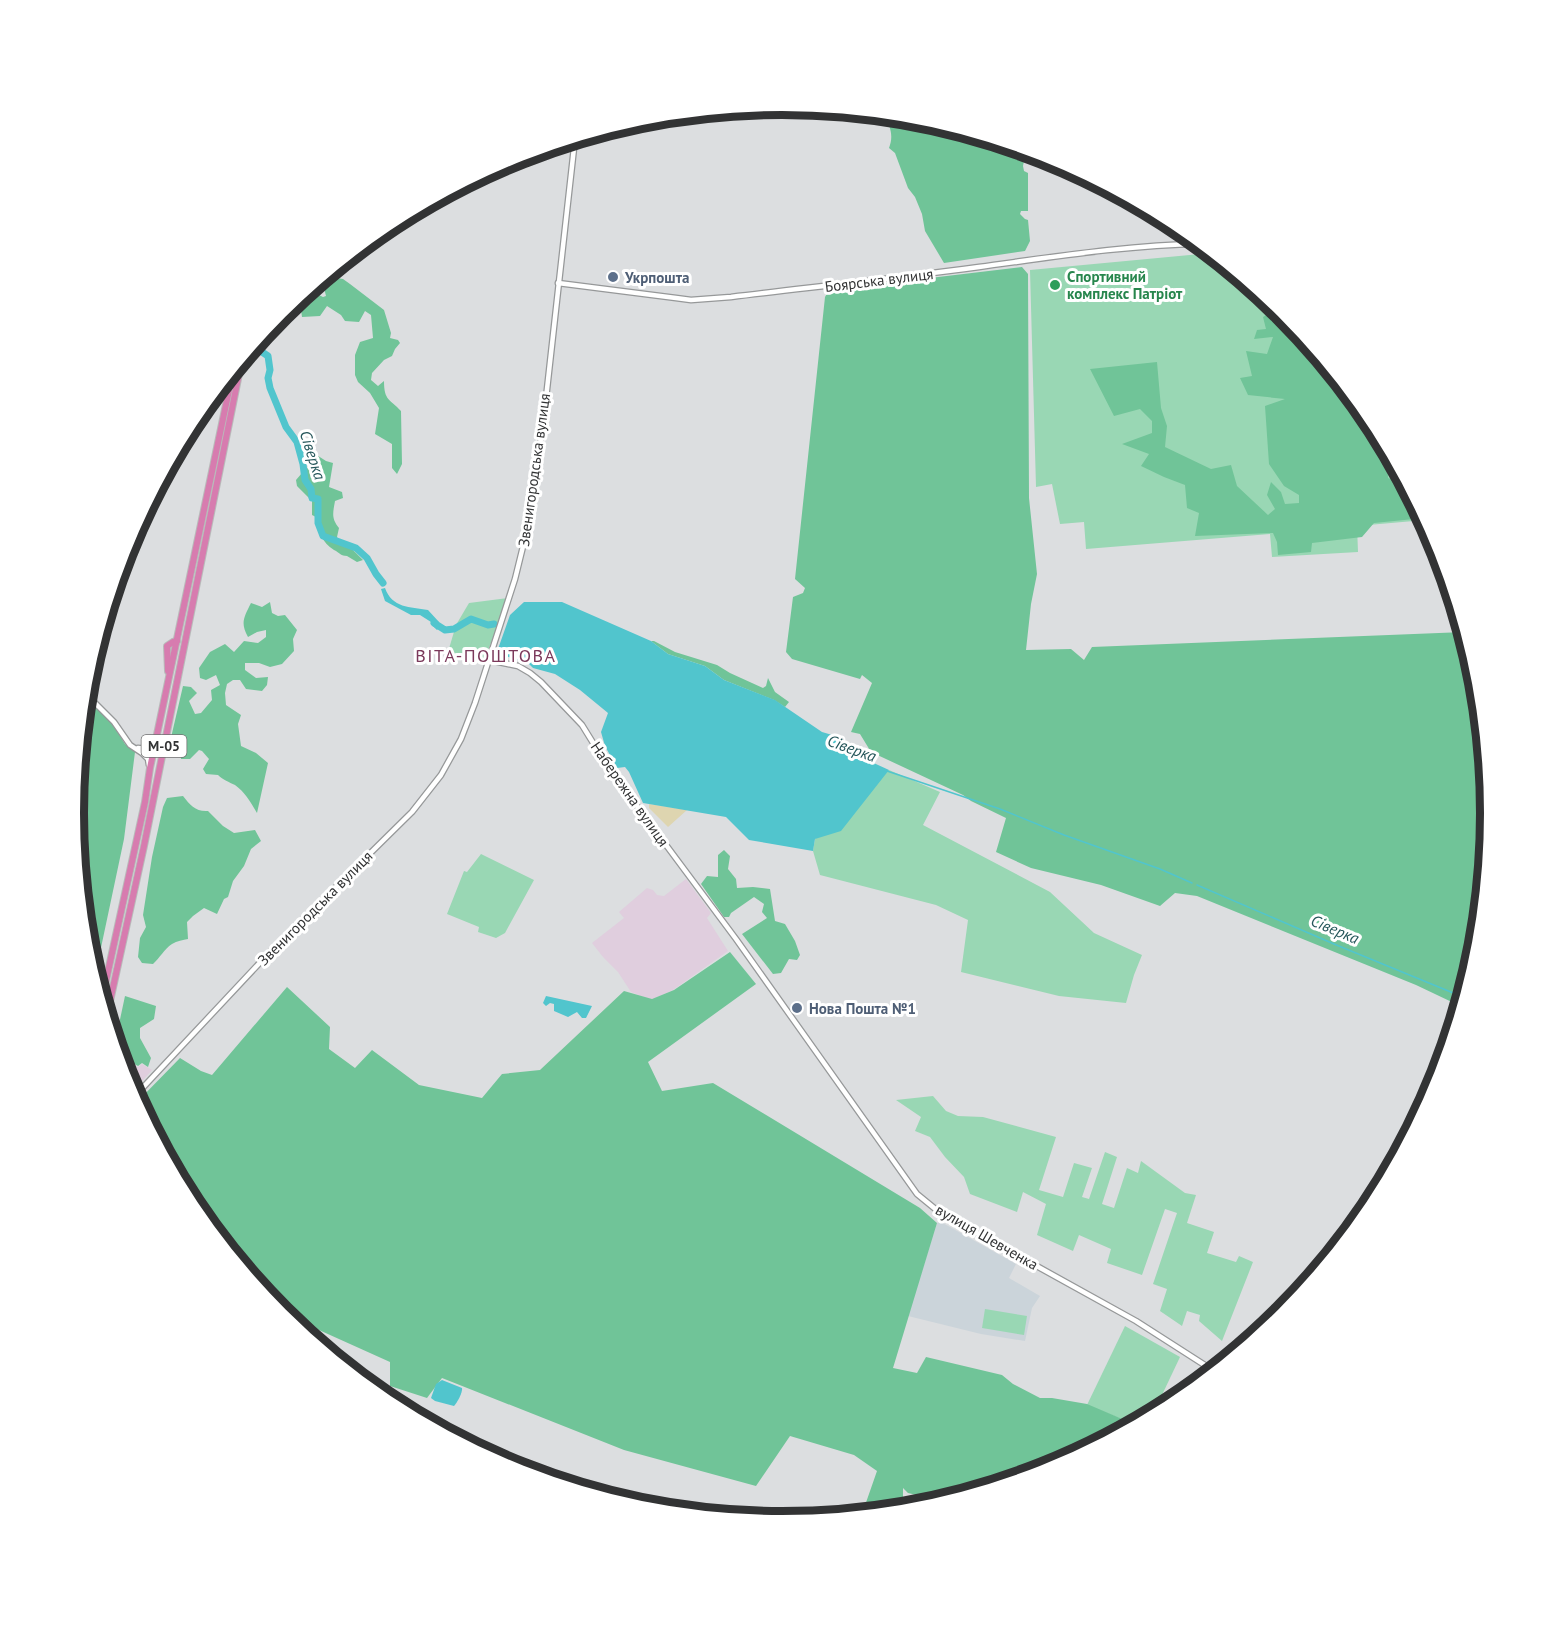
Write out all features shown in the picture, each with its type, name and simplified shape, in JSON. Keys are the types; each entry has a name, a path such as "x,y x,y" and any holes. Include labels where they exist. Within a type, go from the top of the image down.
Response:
{"highway":[{"name":"М-05","path":"105,983 169,680 167,646 177,641 238,376"},
{"name":"М-05","path":"218,460 230,386"},
{"name":"М-05","path":"109,999 179,676 215,474"},
{"path":"177,641 182,650 179,676"}],"street":[{"name":"Звенигородська вулиця","path":"141,1089 248,974 423,800 461,739 475,703 518,568 530,518 544,416 573,147"},
{"name":"Боярська вулиця","path":"558,283 676,298 711,299 1107,250 1186,245"},
{"name":"Набережна вулиця","path":"489,660 518,666 530,673 542,682 579,721 608,767 749,957"},
{"path":"93,701 114,722 130,745 148,759 150,768"},
{"path":"135,748 148,747 159,732"},
{"name":"вулиця Шевченка","path":"749,957 917,1194 939,1212 1136,1321 1207,1367"}],"shaded area":[{"path":"686,879 711,913 707,918 728,951 673,990 651,1000 631,992 618,972 592,943 624,918 619,912 647,888 653,890 657,895 664,896"},
{"path":"131,1064 138,1067 142,1064 152,1070 139,1085 137,1080"},
{"path":"941,1222 1016,1264 1009,1278 1040,1296 1032,1308 1025,1341 981,1334 908,1316 937,1223"}],"green space":[{"path":"888,123 918,128 963,139 1024,159 1024,171 1028,173 1028,211 1021,211 1020,214 1028,220 1030,241 1025,251 944,263 925,231 922,214 915,197 908,188 895,153 889,148 891,131"},
{"path":"1200,254 1276,319 1336,388 1386,464 1416,521 1357,526 1358,552 1272,557 1270,534 1086,549 1084,522 1060,524 1052,484 1036,487 1030,270"},
{"path":"1022,267 1028,274 1029,498 1037,574 1026,650 1071,649 1084,660 1092,647 1456,632 1467,677 1474,722 1479,767 1480,813 1479,859 1474,904 1467,949 1453,1003 1416,985 1197,896 1175,893 1160,906 1101,885 1031,868 996,852 1006,818 871,752 860,734 851,732 872,683 862,675 860,679 792,659 786,652 793,597 803,593 805,588 795,579 825,297 829,290"},
{"path":"337,278 343,279 384,310 391,333 390,338 400,343 392,356 384,360 372,373 371,380 378,386 384,381 386,396 401,411 402,464 397,474 392,468 392,444 375,434 379,408 355,375 355,355 360,342 373,338 371,315 365,311 359,322 345,321 341,315 327,306 320,316 302,317 301,310 311,303 317,294 326,296 324,288"},
{"path":"1270,313 1276,319 1336,388 1386,464 1388,478 1395,480 1415,519 1374,523 1362,537 1312,543 1311,552 1278,555 1277,542 1273,533 1195,536 1199,513 1187,508 1185,485 1141,466 1149,454 1122,444 1152,433 1152,421 1140,409 1114,416 1090,369 1157,362 1161,408 1167,426 1165,447 1211,469 1231,465 1237,486 1268,515 1275,509 1267,495 1271,482 1281,492 1285,504 1299,503 1299,495 1284,486 1269,464 1265,406 1285,399 1248,395 1240,378 1252,376 1246,351 1267,354 1273,337 1254,339 1257,330 1266,329 1263,317"},
{"path":"312,452 333,463 329,487 342,492 343,498 335,501 334,518 339,528 337,537 341,545 353,550 363,560 357,562 326,544 319,531 316,517 312,515 312,501 297,486 296,480 309,467 308,458"},
{"path":"508,598 484,661 448,652 456,625 469,603"},
{"path":"270,602 272,613 278,616 285,615 297,630 293,639 294,651 282,664 270,667 259,663 245,663 245,670 256,678 268,677 267,685 262,691 246,689 240,680 233,680 227,684 225,693 226,705 241,715 238,724 241,746 256,753 268,763 257,813 245,794 235,785 218,775 206,774 203,769 209,759 202,751 199,750 190,759 181,759 180,746 170,742 183,686 191,687 197,693 189,701 195,714 201,713 212,700 211,690 220,685 216,675 206,680 200,678 199,668 210,652 225,644 234,652 244,641 258,643 266,637 266,630 248,637 244,628 244,620 251,603 262,607"},
{"path":"651,641 675,652 717,665 763,688 768,678 775,692 789,702 785,707 774,700 724,680 705,666 668,654"},
{"path":"93,704 112,723 125,744 135,752 124,839 99,957 85,859 85,767"},
{"path":"889,770 940,792 923,825 1050,892 1094,933 1142,955 1126,1003 1059,996 961,972 968,920 936,905 820,875 813,851 815,839"},
{"path":"183,796 194,807 208,811 234,833 255,830 261,841 251,849 244,866 233,881 228,897 224,899 217,914 204,908 187,922 188,939 172,944 153,964 142,963 138,957 140,938 146,927 143,915 163,807 167,798"},
{"path":"724,850 730,856 728,869 736,879 737,888 770,889 775,921 785,924 795,941 800,955 797,960 789,959 781,973 773,974 742,934 767,918 762,912 764,904 754,897 731,913 729,917 724,917 701,884 707,876 718,877 718,855"},
{"path":"481,854 534,880 505,933 496,938 478,932 479,927 447,914 464,871 467,872"},
{"path":"730,952 756,984 648,1062 662,1091 713,1083 920,1208 937,1223 893,1368 917,1373 926,1357 1002,1375 1013,1384 1040,1398 1087,1404 1125,1420 1049,1458 1006,1474 924,1497 908,1493 903,1488 903,1500 865,1506 877,1471 854,1455 790,1436 756,1486 624,1450 442,1378 427,1398 390,1386 390,1362 308,1325 257,1273 202,1201 156,1122 144,1095 180,1058 212,1075 287,987 330,1027 329,1049 355,1068 372,1050 419,1085 482,1098 502,1074 540,1070 624,991 652,999 674,990"},
{"path":"125,996 156,1006 154,1019 140,1028 140,1038 151,1058 148,1067 142,1063 138,1066 130,1062 118,1028"},
{"path":"933,1096 946,1111 958,1116 983,1117 1056,1137 1039,1190 1063,1197 1074,1163 1092,1168 1082,1197 1089,1199 1105,1152 1117,1157 1102,1204 1114,1208 1127,1168 1138,1173 1141,1161 1185,1193 1196,1195 1187,1223 1214,1232 1207,1253 1236,1262 1239,1256 1253,1262 1222,1341 1199,1321 1200,1315 1187,1311 1182,1326 1160,1311 1167,1289 1153,1284 1177,1213 1165,1209 1142,1275 1107,1263 1111,1249 1079,1235 1073,1251 1037,1235 1046,1204 1023,1192 1017,1212 970,1194 964,1177 930,1137 915,1131 921,1117 896,1100"},
{"path":"985,1309 1027,1316 1024,1335 982,1328"},
{"path":"1125,1326 1180,1357 1160,1399 1125,1420 1087,1405"}],"sand":[{"path":"649,804 687,810 668,827 649,808"}],"water":[{"path":"385,588 388,595 397,603 428,610 439,622 439,628 437,630 431,622 420,615 411,615 385,601 381,589"},
{"path":"524,602 562,602 651,641 668,654 705,666 724,680 775,700 822,732 839,737 865,759 889,770 841,831 815,839 813,851 749,840 726,817 643,803 629,772 625,767 617,768 605,746 601,732 608,713 580,690 555,674 533,668 529,664 500,654 498,649 510,615"},
{"path":"546,996 592,1006 586,1018 582,1018 577,1012 568,1017 554,1011 554,1004 550,1003 546,1006 543,1003"},
{"path":"442,1380 462,1388 460,1397 454,1406 431,1398 436,1384"}],"waterway":[{"name":"Сіверка","path":"259,350 268,356 270,388 286,427 297,442 305,480 311,489 312,498 318,499 318,523 323,536 356,548 367,558 383,583"},
{"name":"Сіверка","path":"434,623 445,630 454,629 471,619 488,625 494,624"},
{"name":"Сіверка","path":"887,771 1000,809 1192,883"},
{"name":"Сіверка","path":"1197,885 1456,994"}],"place":[{"name":"Укрпошта","path":"613,277"},
{"name":"Спортивний комплекс Патріот","path":"1055,285"},
{"name":"Нова Пошта №1","path":"797,1008"}],"district":[{"name":"ВІТА-ПОШТОВА","path":"486,655"}]}
